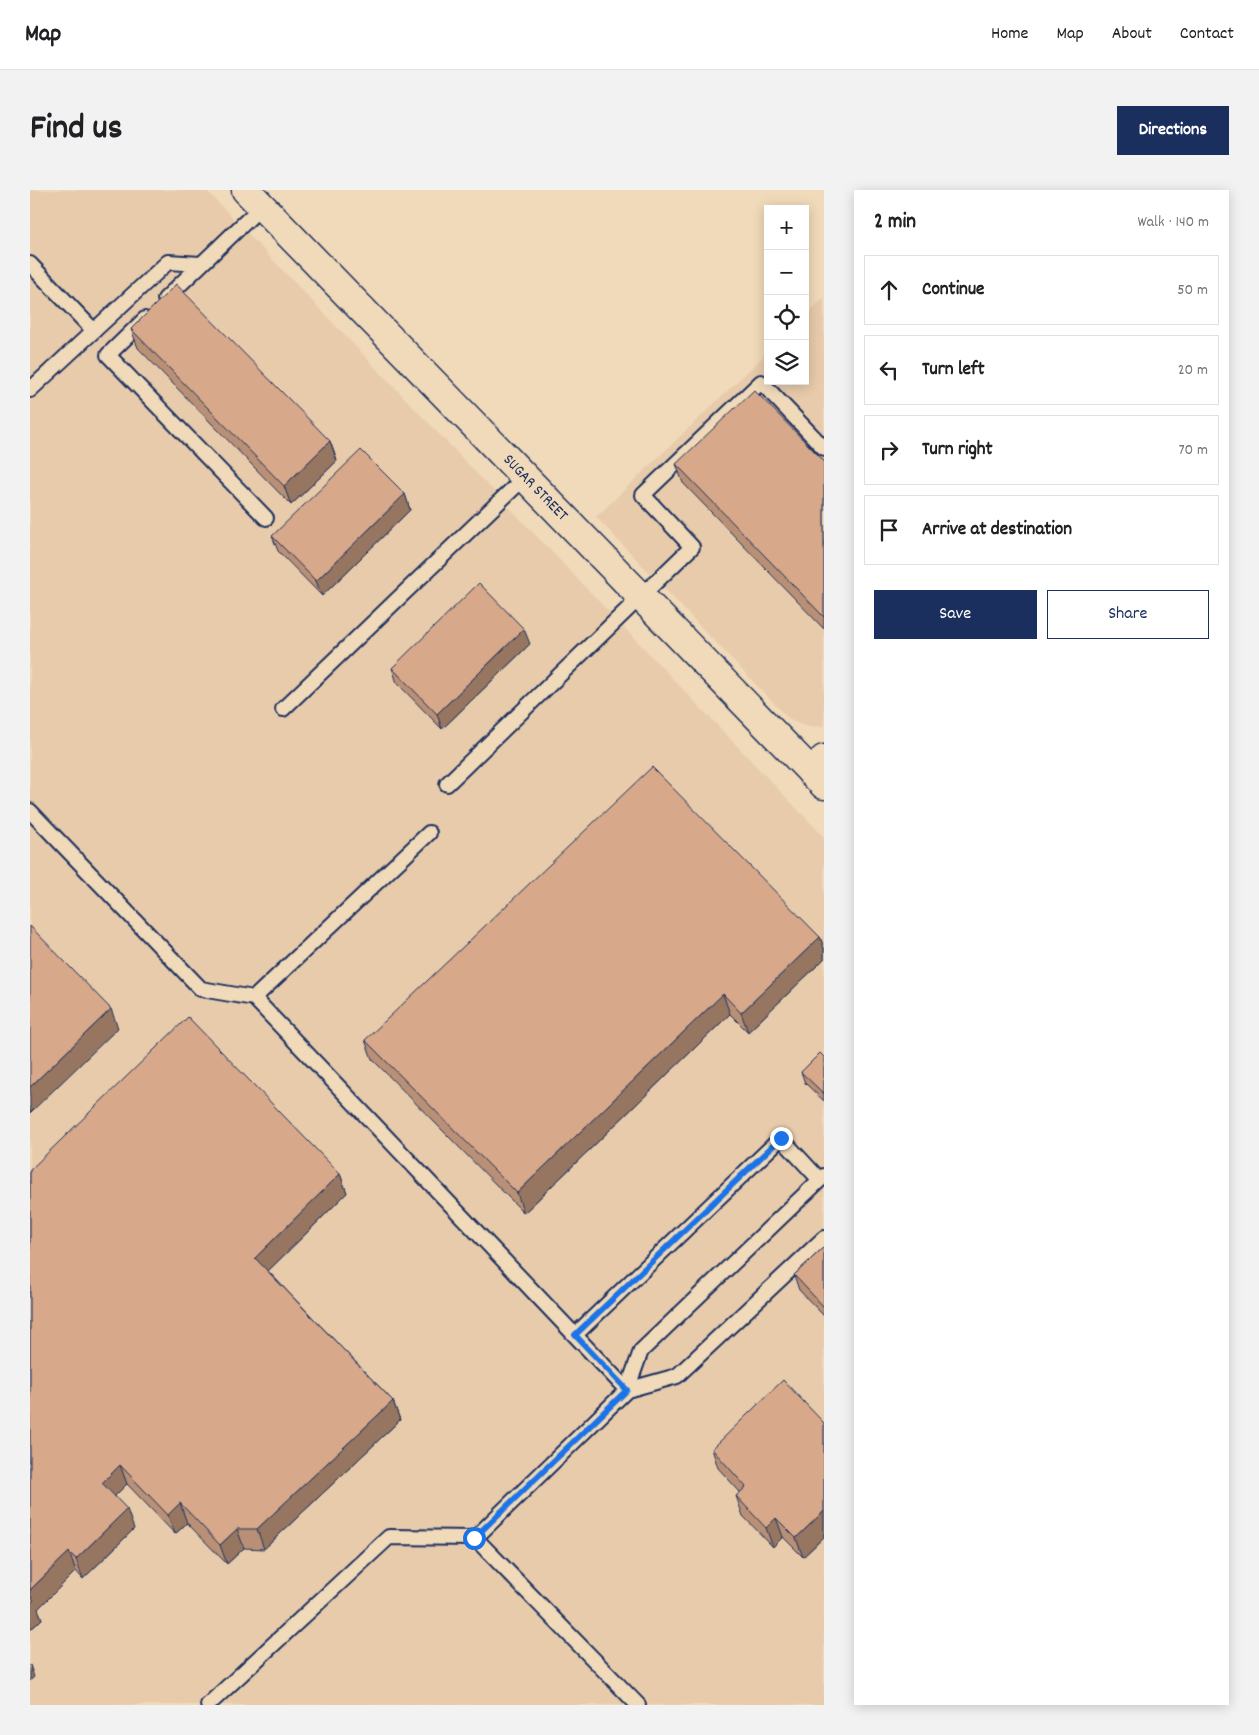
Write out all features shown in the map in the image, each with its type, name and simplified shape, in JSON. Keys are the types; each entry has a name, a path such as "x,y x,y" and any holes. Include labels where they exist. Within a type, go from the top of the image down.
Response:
{"street":[{"name":"SUGAR STREET","path":"254,198 641,597 820,772"}],"lane":[{"path":"254,198 201,264 108,355 266,518"},
{"path":"30,390 168,262 201,264"},
{"path":"30,264 94,331"},
{"path":"447,784 692,547 643,495 760,382 824,448"},
{"path":"283,709 525,477"},
{"path":"30,811 201,989 254,998 627,1390"},
{"path":"254,998 429,833"},
{"path":"208,1705 389,1537 474,1538 627,1390 640,1351 822,1178 781,1138 575,1335"},
{"path":"627,1390 677,1376 824,1238"},
{"path":"474,1538 638,1705"}],"shaded area":[{"path":"30,190 206,190 824,837 824,1705 30,1705"},
{"path":"824,298 824,726 808,727 794,722 787,717 596,517 764,356 764,385 809,385 809,312"}],"building":[{"path":"176,284 330,441 284,486 131,329"},
{"path":"754,390 824,461 824,617 676,464"},
{"path":"361,450 405,494 316,581 272,536"},
{"path":"479,583 524,629 437,714 392,668"},
{"path":"652,767 820,937 741,1013 723,994 517,1193 365,1040"},
{"path":"30,926 111,1009 30,1087"},
{"path":"188,1017 340,1174 255,1258 393,1401 257,1529 237,1529 220,1545 180,1503 168,1515 120,1465 102,1483 127,1509 76,1559 69,1552 30,1590 30,1170"},
{"path":"820,1053 824,1057 824,1094 801,1072"},
{"path":"824,1247 824,1307 794,1275"},
{"path":"783,1380 824,1423 824,1511 796,1538 776,1518 766,1528 736,1496 746,1487 712,1449"},
{"path":"30,1595 34,1600 30,1604"}],"route":[{"path":"474,1538 627,1390 575,1335 781,1138"}]}
